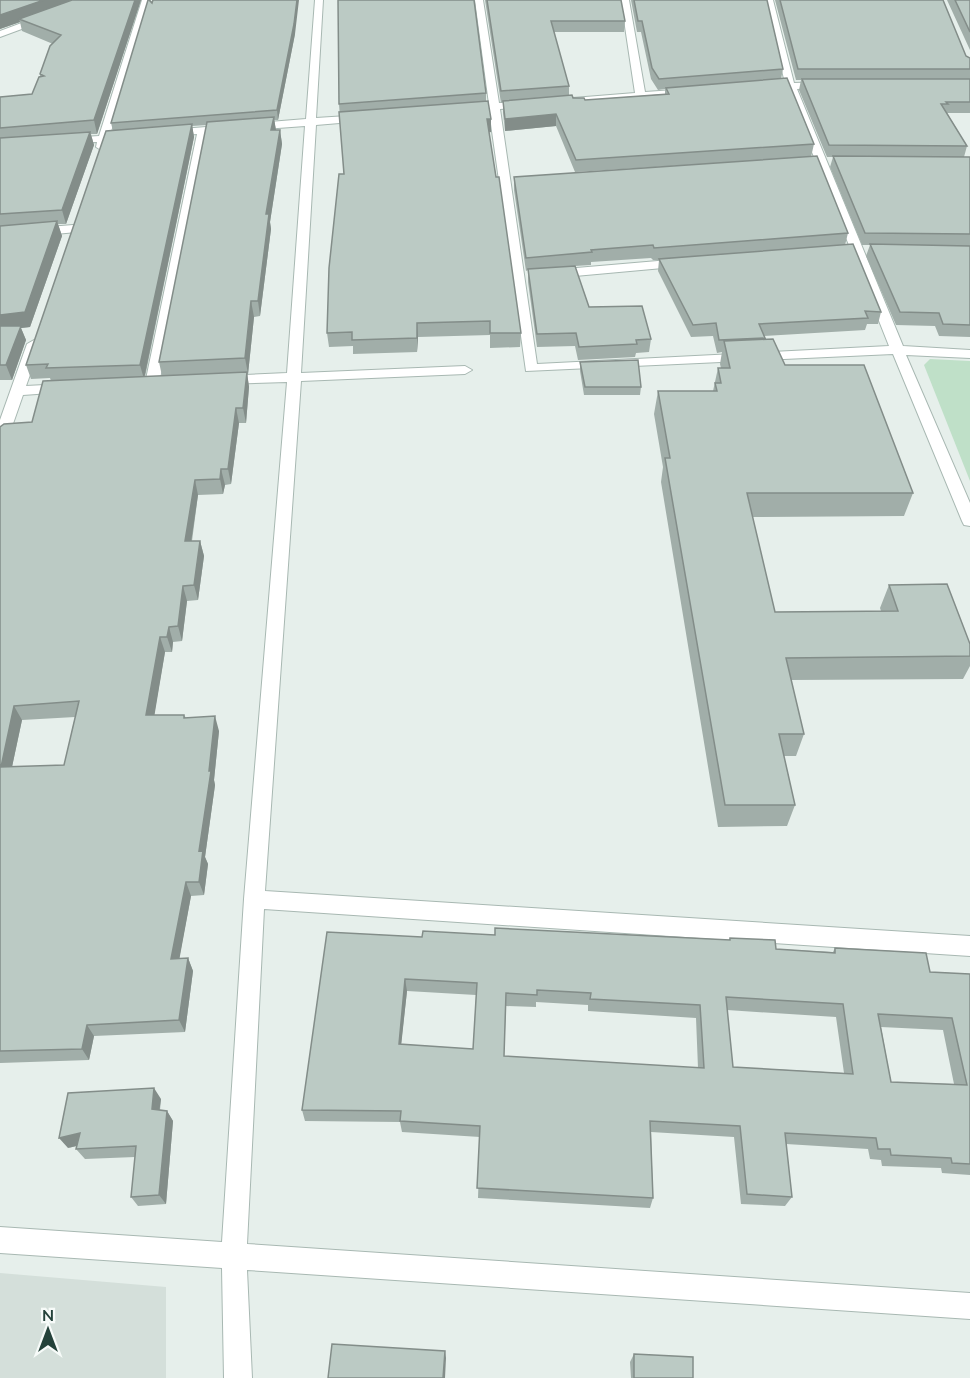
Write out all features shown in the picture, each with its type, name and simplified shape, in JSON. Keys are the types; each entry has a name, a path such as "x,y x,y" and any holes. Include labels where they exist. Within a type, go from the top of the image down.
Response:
{"street":[{"path":"96,161 146,0"},
{"path":"238,1378 234,1254 254,899 294,376 319,0"},
{"path":"479,0 495,107 530,276 531,368 897,350 970,354"},
{"path":"625,0 641,96"},
{"path":"769,0 790,85 821,162 861,249 897,350 970,522"},
{"path":"0,34 54,14"},
{"path":"756,88 835,85"},
{"path":"562,102 698,92"},
{"path":"449,111 540,103"},
{"path":"159,134 369,117"},
{"path":"153,384 204,131"},
{"path":"58,142 137,136"},
{"path":"0,235 73,228"},
{"path":"838,250 861,249"},
{"path":"530,276 692,262"},
{"path":"0,441 37,333 28,334"},
{"path":"211,381 465,370"},
{"path":"18,391 74,388"},
{"path":"254,899 970,946"},
{"path":"0,1240 234,1254 970,1306"}],"shaded area":[{"path":"0,1273 166,1287 166,1378 0,1378"}],"green space":[{"path":"930,359 970,361 970,481 924,365"}],"building":[{"path":"0,0 44,0 0,15"},
{"path":"72,0 135,0 94,120 0,128 0,97 32,94 39,77 44,76 40,74 50,46 61,35 19,19"},
{"path":"148,0 152,3 153,0 297,0 277,110 111,123"},
{"path":"338,0 474,0 486,93 339,104"},
{"path":"487,0 621,0 625,21 551,21 569,86 501,91"},
{"path":"634,0 767,0 783,69 659,79 652,68 642,21 638,21"},
{"path":"780,0 943,0 966,56 970,58 970,69 798,69"},
{"path":"955,0 970,0 970,32"},
{"path":"787,78 814,144 576,160 556,114 505,119 503,101 572,95 573,98 584,98 585,100 669,94 666,88"},
{"path":"802,79 970,79 970,102 941,104 967,146 829,145"},
{"path":"488,101 491,119 487,119 496,177 499,177 521,333 490,333 490,321 417,323 417,338 352,340 352,332 327,333 329,268 339,174 344,174 339,112"},
{"path":"274,117 271,130 280,130 266,214 269,214 258,301 251,301 245,358 159,362 207,122"},
{"path":"192,124 140,365 46,368 48,364 26,365 106,131"},
{"path":"90,132 62,210 0,214 0,138"},
{"path":"817,156 848,233 654,248 653,245 526,258 514,177"},
{"path":"833,156 970,157 970,234 865,233"},
{"path":"57,221 25,312 0,315 0,226"},
{"path":"853,244 881,312 865,311 868,318 759,324 765,338 719,340 716,323 693,325 659,259"},
{"path":"870,244 970,246 970,325 943,324 939,313 900,312"},
{"path":"575,266 589,307 642,306 651,339 636,340 637,344 579,347 576,333 537,334 528,269"},
{"path":"0,326 21,326 6,365 0,365"},
{"path":"773,339 785,365 864,365 913,493 747,493 775,612 898,611 889,585 947,584 970,644 970,656 786,658 804,734 779,734 795,805 725,805 665,458 670,458 658,391 717,391 715,383 721,383 718,368 730,368 724,341"},
{"path":"638,360 641,387 585,387 580,362"},
{"path":"247,372 243,408 236,408 228,469 221,469 220,479 195,480 185,541 200,541 194,585 183,586 178,626 169,627 167,637 160,637 146,715 184,715 184,718 215,716 209,771 211,771 199,851 203,850 199,882 186,882 171,959 188,958 179,1020 87,1025 82,1049 0,1051 0,427 4,424 32,422 43,381","holes":["79,701 64,765 1,767 14,706"]},
{"path":"495,928 730,940 730,938 775,940 776,949 835,953 835,948 926,953 930,972 970,974 970,1164 952,1163 951,1158 891,1155 890,1149 878,1149 876,1138 785,1133 792,1197 747,1194 740,1126 650,1121 653,1198 477,1188 480,1126 400,1121 401,1111 302,1110 327,932 422,937 423,931 495,935","holes":["405,979 477,983 473,1049 399,1044","537,990 591,993 590,999 700,1005 704,1068 504,1056 506,993 537,995","726,997 843,1004 853,1074 733,1067","878,1014 952,1018 967,1085 891,1082"]},
{"path":"154,1088 152,1109 167,1111 159,1195 131,1197 136,1146 76,1149 80,1133 59,1138 68,1093"},
{"path":"332,1344 445,1351 443,1378 328,1378"},
{"path":"634,1354 693,1357 693,1378 634,1378"}]}
